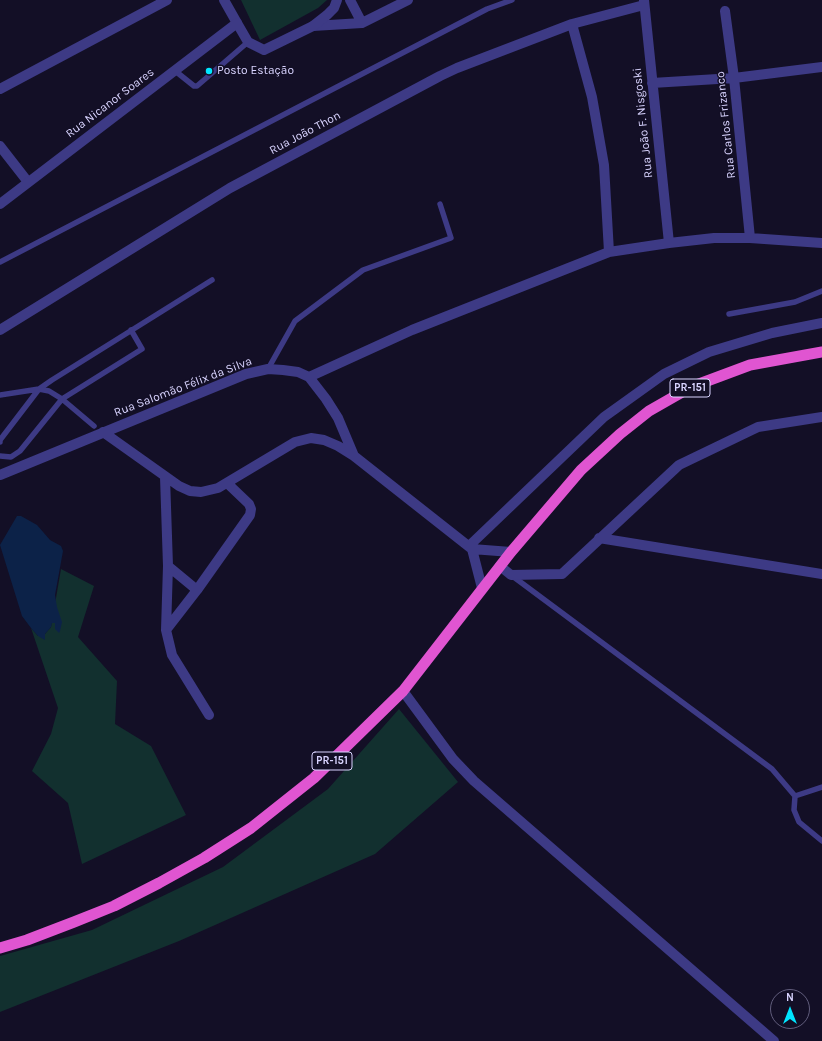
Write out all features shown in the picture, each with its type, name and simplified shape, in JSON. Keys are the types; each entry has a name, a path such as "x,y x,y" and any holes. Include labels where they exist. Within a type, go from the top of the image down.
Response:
{"highway":[{"name":"PR-151","path":"0,948 27,940 114,906 160,883 251,828 314,778 403,691 482,588 581,470 620,434 649,411 691,387 750,365 822,352"}],"street":[{"path":"0,89 167,0"},
{"path":"224,0 248,42 264,50 313,26 334,8 337,0"},
{"path":"350,0 362,23"},
{"path":"313,26 362,23 408,0"},
{"name":"Rua João Thon","path":"0,330 224,192 457,68 572,24 644,2"},
{"name":"Rua João F. Nisgoski","path":"644,2 669,242"},
{"name":"Rua Carlos Frizanco","path":"725,11 734,78 750,238"},
{"name":"Rua Nicanor Soares","path":"0,204 237,23"},
{"path":"572,24 592,97 604,165 609,252"},
{"path":"652,83 734,78 822,67"},
{"path":"0,146 28,182"},
{"path":"354,456 338,418 309,377 412,330 609,252 669,242 714,238 750,238 822,244"},
{"path":"471,548 604,417 664,374 709,352 772,332 822,323"},
{"name":"Rua Salomão Félix da Silva","path":"0,475 246,374 268,369 298,372 309,377"},
{"path":"500,566 511,575 562,574 679,465 758,427 822,417"},
{"path":"103,432 179,486 190,491 201,492 218,488 295,442 311,438 324,440 338,446 354,456 471,548 511,552"},
{"path":"165,477 168,566 166,630 172,655 209,715"},
{"path":"166,630 197,590 250,515 251,509 249,504 226,483"},
{"path":"599,538 822,574"},
{"path":"471,548 482,588"},
{"path":"168,566 197,590"},
{"path":"403,691 453,759 474,781 774,1041"}],"lane":[{"path":"0,262 487,9 512,0"},
{"path":"174,70 194,86 197,86 248,42"},
{"path":"268,369 295,320 363,270 451,238 440,204"},
{"path":"0,442 39,389 212,280"},
{"path":"729,314 795,302 822,291"},
{"path":"0,456 11,457 20,451 62,399 142,349 131,330"},
{"path":"0,395 39,389 50,392 62,399 94,426"},
{"path":"511,575 772,769 795,796 794,810 799,822 822,841"},
{"path":"795,796 822,787"}],"green space":[{"path":"241,0 327,0 318,8 260,40"},
{"path":"61,569 94,586 78,637 117,681 115,724 151,746 186,815 82,864 68,803 32,771 51,734 58,708 31,628 38,636 45,634 51,627"},
{"path":"399,709 458,782 375,854 179,941 0,1012 0,956 92,930 223,867 328,789"}],"water":[{"path":"17,516 21,516 37,525 50,540 61,546 63,551 55,595 62,622 59,633 55,629 55,623 52,623 51,627 45,634 45,640 38,636 22,616 0,545"}],"place":[{"name":"Posto Estação","path":"209,71"}]}
